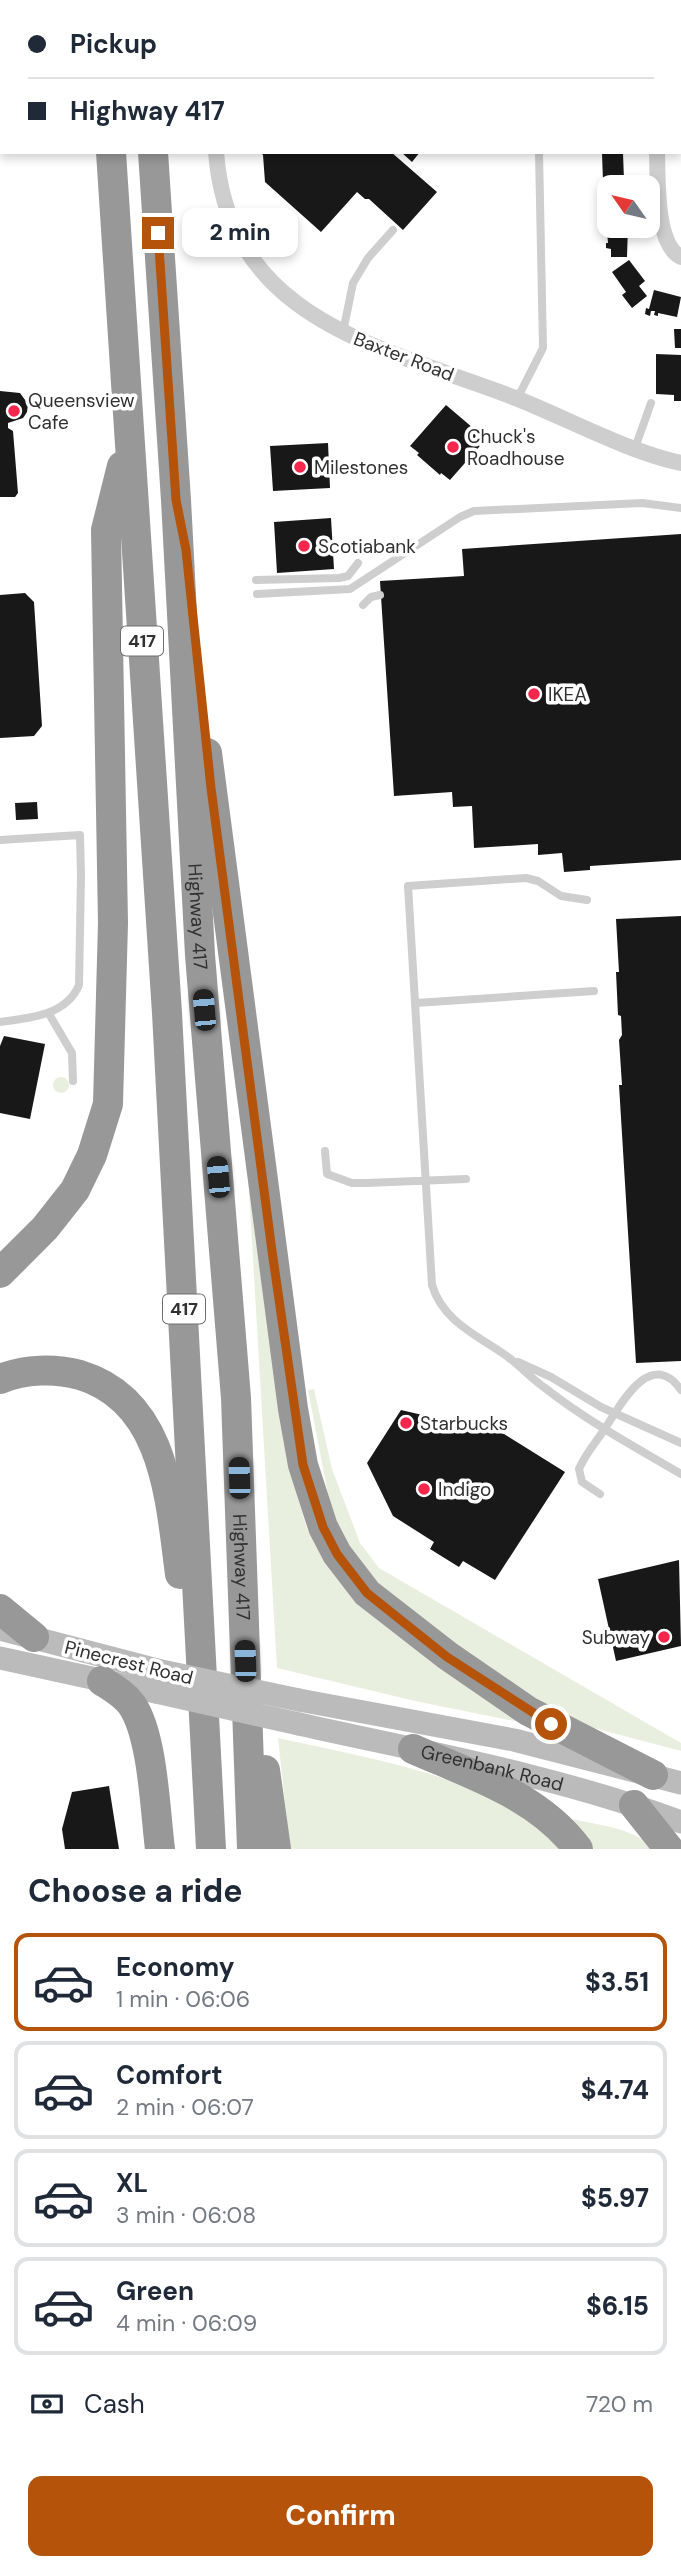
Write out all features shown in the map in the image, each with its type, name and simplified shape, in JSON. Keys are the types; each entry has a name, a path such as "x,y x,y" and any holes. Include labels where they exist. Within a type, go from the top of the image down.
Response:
{"highway":[{"name":"417","path":"111,154 167,1027 211,1849"},
{"name":"Highway 417","path":"153,154 176,500 200,955 236,1398 252,1849"},
{"path":"0,1273 45,1228 75,1190 92,1155 108,1104 113,923 106,530 129,435"},
{"path":"176,500 186,550 208,761 293,1409 303,1465 323,1527 337,1554 367,1593 447,1657 551,1724 673,1781"},
{"path":"0,1379 22,1373 61,1372 106,1387 135,1412 154,1443 161,1462 173,1527 207,1772"},
{"path":"243,1586 276,1849"},
{"path":"0,1609 38,1639"},
{"path":"101,1668 128,1700 139,1720 148,1755 160,1849"},
{"path":"413,1749 516,1796 554,1822 578,1849"},
{"path":"634,1805 669,1849"}],"main road":[{"name":"Pinecrest Road","path":"0,1629 38,1639 101,1668 157,1681 299,1724"},
{"name":"Pinecrest Road","path":"0,1658 49,1669 101,1668"},
{"name":"Pinecrest Road","path":"157,1681 299,1700"},
{"name":"Greenbank Road","path":"299,1700 514,1740 673,1781"},
{"name":"Greenbank Road","path":"299,1724 510,1770 634,1805 681,1822"}],"street":[{"name":"Baxter Road","path":"216,154 218,170 235,228 250,255 274,284 295,303 343,332 414,362 517,399 635,448 681,463"},
{"path":"657,154 659,207 666,241 675,255 681,257"}],"lane":[{"path":"517,399 542,348 539,154"},
{"path":"343,332 353,284 368,258 393,230"},
{"path":"635,448 651,403"},
{"path":"257,594 350,589 460,517 474,511 642,503 681,508"},
{"path":"256,580 339,578 355,571 358,563"},
{"path":"363,605 371,597 380,595"},
{"path":"0,840 79,835 81,876 79,985 73,995 49,1014 0,1022"},
{"path":"587,900 561,896 538,881 526,877 408,886 432,1276 435,1293 452,1319 604,1429 681,1474"},
{"path":"416,1003 594,991"},
{"path":"49,1014 72,1053 73,1081"},
{"path":"325,1151 327,1174 337,1179 366,1183 466,1179"},
{"path":"509,1358 551,1377 615,1413 681,1443"},
{"path":"600,1494 582,1482 579,1469 635,1385 645,1377 659,1375 667,1377 681,1390"}],"green space":[{"path":"58,1077 64,1077 69,1085 67,1091 58,1093 53,1088 53,1082"},
{"path":"248,1174 292,1477 307,1529 352,1598 539,1726 415,1701 277,1668"},
{"path":"314,1389 332,1469 360,1543 379,1568 681,1743 681,1751 590,1727 546,1706 415,1616 356,1563 331,1510 308,1390"},
{"path":"278,1738 404,1766 466,1786 523,1813 563,1849 290,1849"},
{"path":"573,1819 627,1832 655,1849 594,1849 570,1822"}],"building":[{"path":"393,154 437,192 403,230 369,199 357,192 321,232 265,182 263,155"},
{"path":"403,154 418,154 412,162"},
{"path":"602,154 623,154 624,175 603,175"},
{"path":"608,238 628,238 627,257 611,257 611,249 606,248"},
{"path":"629,260 645,281 639,286 647,296 632,308 622,295 626,292 612,272"},
{"path":"654,290 681,297 677,317 658,313 658,316 654,315 655,311 651,311 650,316 645,314"},
{"path":"674,329 681,329 681,348 675,348"},
{"path":"656,354 681,355 681,401 674,401 674,395 656,394"},
{"path":"0,391 20,393 28,404 23,418 8,423 8,428 13,431 18,493 15,497 0,497"},
{"path":"446,405 486,439 450,480 441,473 440,475 410,446"},
{"name":"Milestones","path":"328,443 330,488 273,491 270,446"},
{"name":"Scotiabank","path":"331,518 334,569 277,573 274,522"},
{"name":"IKEA","path":"681,534 681,860 590,866 590,870 564,872 562,853 538,855 538,844 474,848 472,806 453,807 452,792 394,796 380,581 464,576 462,549"},
{"path":"25,593 34,602 42,726 34,736 0,738 0,595"},
{"path":"37,802 38,819 16,820 15,803"},
{"path":"681,916 681,1361 636,1363 619,1085 622,1085 619,1040 622,1035 621,1016 618,1015 616,919"},
{"path":"4,1036 45,1044 30,1119 0,1113 0,1046"},
{"path":"401,1410 504,1434 565,1472 495,1580 463,1561 459,1567 430,1549 434,1542 393,1516 367,1463"},
{"path":"679,1560 681,1646 616,1661 598,1579"},
{"path":"109,1786 119,1849 65,1849 62,1829 72,1792"}],"place":[{"name":"Queensview Cafe","path":"14,411"},
{"name":"Chuck's Roadhouse","path":"453,447"},
{"name":"Milestones","path":"300,467"},
{"name":"Scotiabank","path":"304,546"},
{"name":"IKEA","path":"534,694"},
{"name":"Starbucks","path":"406,1423"},
{"name":"Indigo","path":"424,1489"},
{"name":"Subway","path":"664,1637"}],"route":[{"path":"158,233 176,500 186,550 211,788 293,1409 303,1465 323,1527 337,1554 367,1593 447,1657 551,1724"}]}
